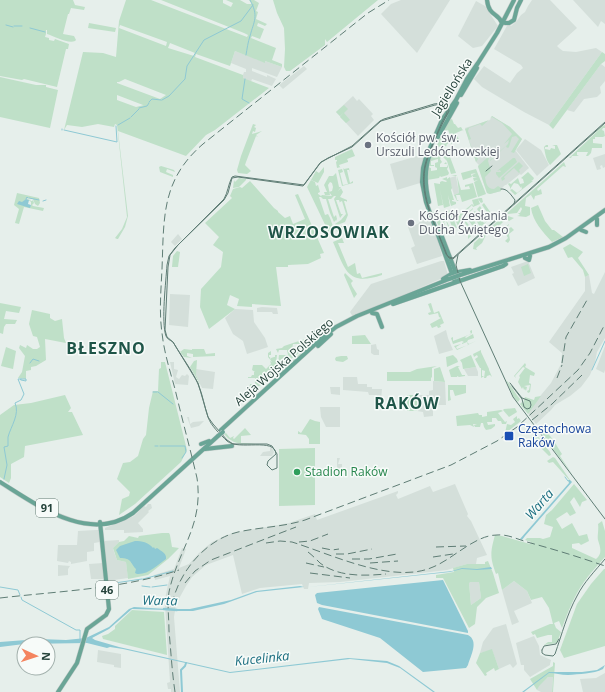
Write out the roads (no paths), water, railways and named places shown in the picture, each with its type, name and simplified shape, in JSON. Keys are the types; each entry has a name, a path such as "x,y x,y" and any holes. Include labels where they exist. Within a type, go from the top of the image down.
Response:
{"main road":[{"path":"487,0 490,12 505,21 515,19 517,8 521,0"},
{"name":"Jagiellońska","path":"457,282 451,276 447,256 428,201 425,178 427,162 446,121 505,21 515,0"},
{"name":"Aleja Wojska Polskiego","path":"451,276 457,282 464,275 528,256 558,245 583,231 605,211"},
{"name":"Aleja Wojska Polskiego","path":"528,256 560,241 591,220 592,214 597,217"},
{"path":"597,217 597,224"},
{"name":"Aleja Wojska Polskiego","path":"392,303 414,291 451,276 464,275 498,267 506,263"},
{"path":"451,276 464,275"},
{"name":"Aleja Wojska Polskiego","path":"392,303 418,296 451,276"},
{"name":"Aleja Wojska Polskiego","path":"0,481 45,508 58,514 79,520 102,523 122,519 132,513 322,338 336,327 355,317 392,303 451,276"},
{"path":"366,308 378,315 382,327"},
{"path":"355,317 358,311"},
{"name":"Aleja Wojska Polskiego","path":"222,431 331,334 372,311"},
{"path":"317,343 315,333 317,337 322,338"},
{"path":"201,451 228,445 216,445 215,441 218,435"},
{"name":"Aleja Wojska Polskiego","path":"102,523 116,519 130,512 209,441 218,435"},
{"path":"201,444 209,441"},
{"name":"46","path":"58,692 77,663 84,636 88,628 106,615 110,607 101,532 103,527 102,523"}],"water":[{"path":"26,199 29,200 28,204 31,205 30,208 17,204 19,201 22,202"},
{"path":"568,480 572,482 522,540 520,539 569,483"},
{"path":"135,541 145,542 155,549 157,548 165,554 166,559 145,573 135,573 136,569 130,561 120,558 116,550 120,546"},
{"path":"491,567 492,569 477,570 462,569 450,572 308,587 452,571 462,568 477,569"},
{"path":"443,580 468,633 322,605 317,603 315,595 317,593"},
{"path":"300,586 304,587 257,592 224,604 193,611 174,611 175,609 190,609 231,600 256,591"},
{"path":"134,607 167,610 132,609 109,629 92,638 119,647 230,672 348,658 387,661 399,666 435,692 400,668 387,663 350,659 230,673 123,649 107,648 87,643 56,643 56,640 86,638 109,627 129,609"},
{"path":"319,607 468,635 474,644 468,665 466,668 423,672 380,638 322,619 318,609"},
{"path":"16,641 16,645 0,647 0,642"},
{"path":"605,665 603,669 586,674 568,675 549,673 522,692 549,672 582,672 597,670"}],"waterway":[{"path":"246,55 255,18 253,6 250,0"},
{"path":"162,100 169,96 185,79 187,66 204,40 241,21 253,5"},
{"path":"6,25 13,27"},
{"path":"14,26 22,26"},
{"path":"30,28 45,32"},
{"path":"245,79 242,99 249,103"},
{"path":"149,102 152,99 161,100"},
{"path":"139,108 147,106 149,103"},
{"path":"131,117 139,109"},
{"path":"118,125 130,118"},
{"path":"64,130 117,142 116,126"},
{"path":"29,198 39,200"},
{"path":"592,370 605,341"},
{"path":"30,363 33,359 39,361"},
{"path":"4,479 7,465 4,447 8,446 8,437 16,416 15,403 21,400 24,394 18,379 21,379"},
{"path":"21,379 26,379 26,381 21,380 21,379"},
{"path":"158,392 173,404"},
{"path":"160,446 185,446 186,452 182,458"},
{"path":"565,477 568,481"},
{"path":"143,579 173,571"},
{"path":"108,584 142,579"},
{"path":"152,587 167,585"},
{"path":"142,586 150,587"},
{"path":"0,587 18,590 20,595"},
{"path":"21,597 22,600 76,630 80,630 80,640"},
{"name":"Warta","path":"164,609 177,610"},
{"path":"182,692 181,670 186,663"}],"tram line":[{"path":"605,122 453,258 447,255 434,224 427,202 424,179 429,154 449,111 448,107 443,104 434,104 380,121 352,146 321,162 304,185 235,176 232,177 224,199 175,248 169,256 165,291 164,321 165,330 166,336 168,339 173,342 196,379 198,384 200,388 208,417 209,420 213,427 227,441 233,444 270,446 274,449 276,454 268,461 267,465 272,470 277,468 277,454 272,446 267,444 233,444 227,440 213,424 208,417 198,383 173,342 167,337 165,330 170,255 178,245 224,200 228,193 232,178 238,177 303,186 320,163 328,158 352,147 381,121 435,105 442,105 447,108 447,112 426,160 423,177 426,199 433,222 446,254 449,258 453,259 605,123"},
{"path":"486,171 492,166"},
{"path":"501,189 510,194 515,200 514,204"},
{"path":"458,255 456,265 460,281 513,397 605,519"},
{"path":"510,383 522,398 530,401 530,408 527,409 524,407 522,399 512,386"},
{"path":"542,650 542,653 545,655 553,656 555,654 573,603 586,581 605,559"},
{"path":"542,650 544,646 556,644 559,639"}],"railway":[{"path":"175,692 169,631 168,597 173,577 194,524 198,495 197,478 166,354 161,325 160,301 163,233 172,186 179,172 189,158 203,144 368,13 389,0"},
{"path":"562,363 566,337 587,300"},
{"path":"172,604 175,592 187,569 204,550 226,536 238,532 305,520 451,465 497,441 517,427 578,370 590,353 605,324"},
{"path":"557,378 562,365"},
{"path":"532,420 552,404 582,375"},
{"path":"185,583 195,571 211,560 296,527"},
{"path":"299,542 310,541 328,534"},
{"path":"266,543 280,541 292,542 362,566 381,570 417,572 441,563 472,543 481,539 489,536 504,535 605,566"},
{"path":"436,547 466,546"},
{"path":"322,548 332,550 339,549"},
{"path":"336,554 347,554 372,549"},
{"path":"308,552 327,568 335,571 360,575 386,574"},
{"path":"352,559 369,559 397,554"},
{"path":"433,557 453,554"},
{"path":"370,563 398,561"},
{"path":"306,563 324,567"},
{"path":"0,598 113,585 179,570"},
{"path":"310,573 350,578"}],"place":[{"name":"Kościół pw. św. Urszuli Ledóchowskiej","path":"368,145"},
{"name":"Kościół Zesłania Ducha Świętego","path":"411,223"},
{"name":"Częstochowa Raków","path":"509,436"},
{"name":"Stadion Raków","path":"297,472"}],"district":[{"name":"WRZOSOWIAK","path":"329,232"},
{"name":"BŁESZNO","path":"106,348"},
{"name":"RAKÓW","path":"407,403"}],"water label":[{"name":"Kucelinka","path":"262,658"}]}
